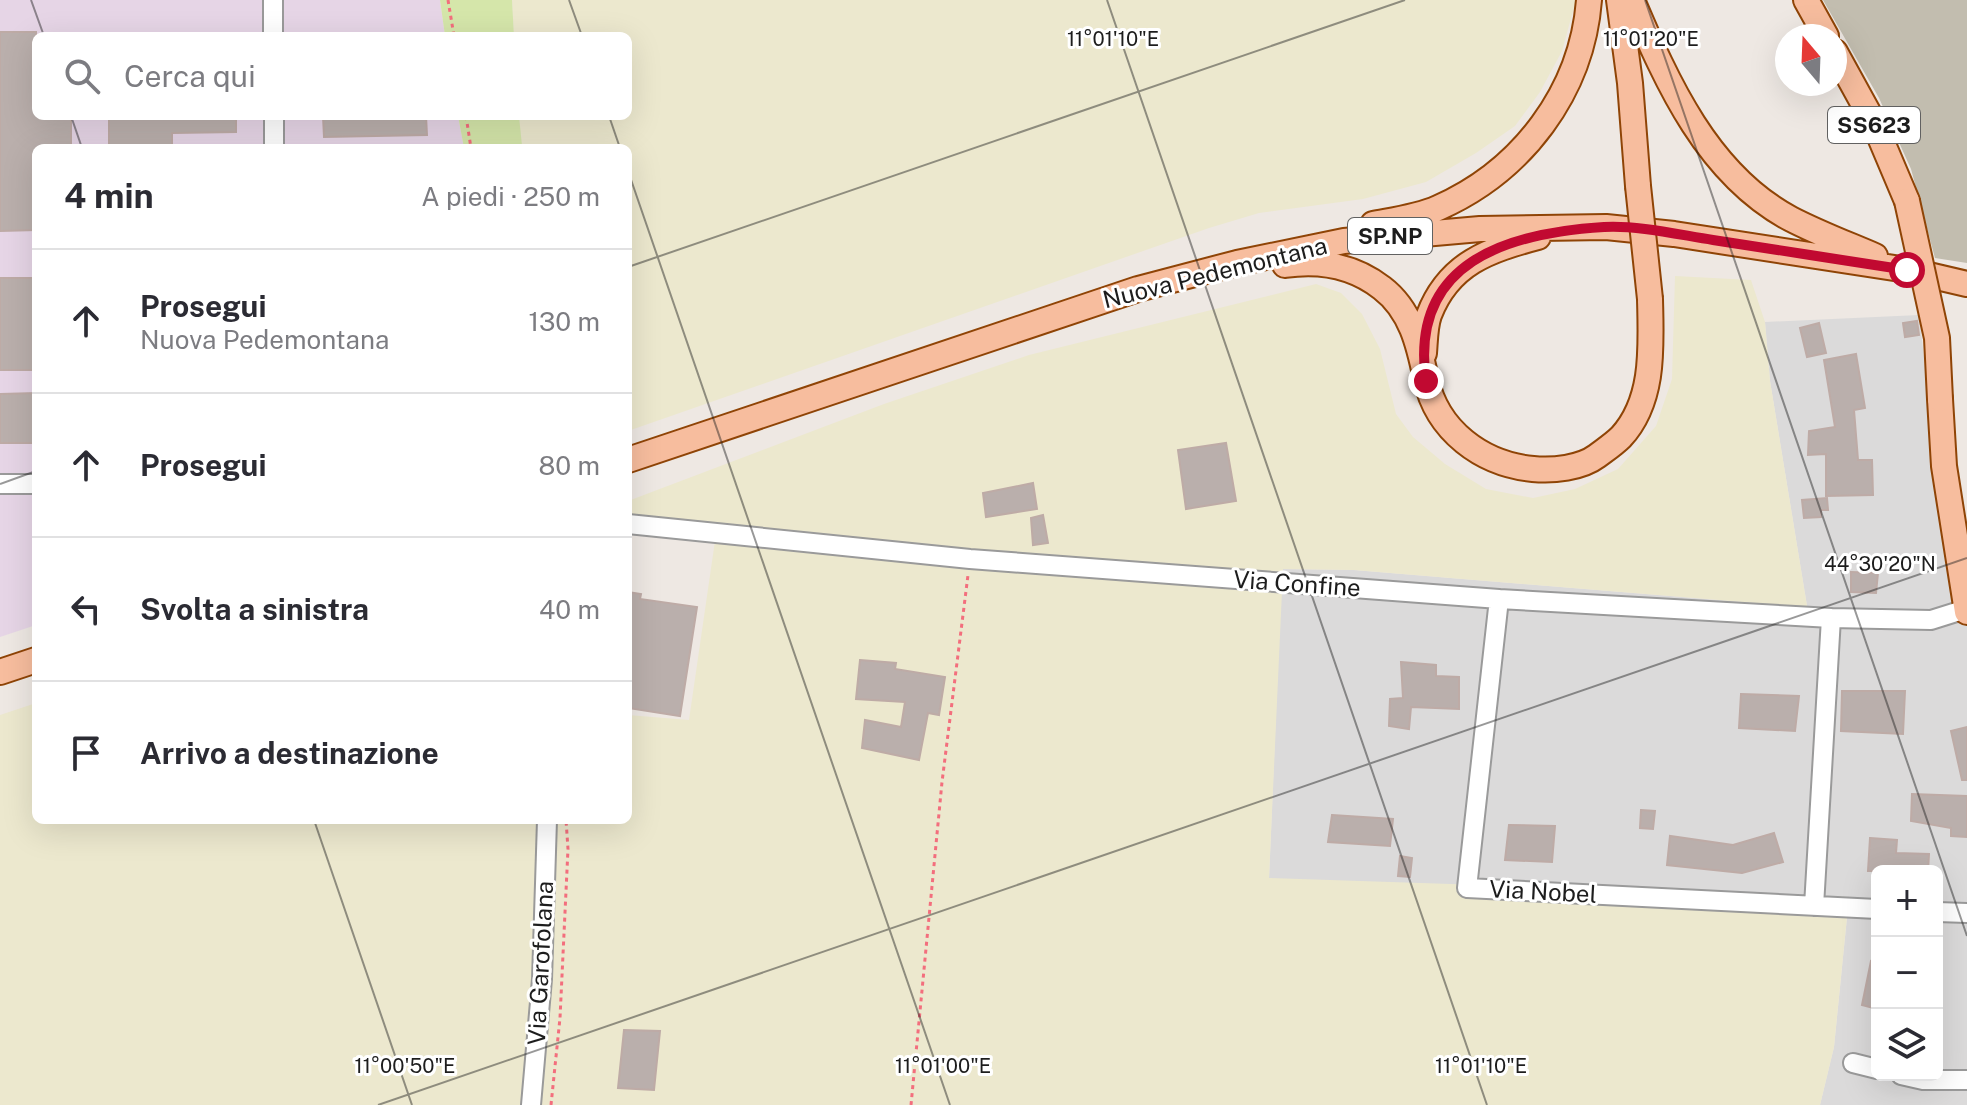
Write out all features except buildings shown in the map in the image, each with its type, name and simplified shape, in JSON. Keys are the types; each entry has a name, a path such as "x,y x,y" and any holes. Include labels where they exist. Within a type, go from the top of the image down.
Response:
{"main road":[{"path":"1178,278 1207,262 1258,245 1416,215 1437,208 1501,170 1530,142 1552,112 1570,76 1582,40 1589,0"},
{"path":"942,354 1021,340 1160,296 1274,267 1307,262 1358,273 1383,288 1406,316 1423,359 1426,381 1443,421 1463,441 1488,458 1514,467 1552,471 1592,460 1621,437 1641,408 1651,358 1650,299 1630,83 1616,0"},
{"path":"1632,0 1684,109 1713,153 1751,191 1789,218 1907,270"},
{"path":"1806,0 1819,24"},
{"name":"SS623","path":"1847,74 1874,123 1907,201 1937,338 1944,466 1966,610"},
{"path":"1423,359 1428,317 1441,291 1466,263 1497,247 1546,235 1606,227"},
{"name":"Nuova Pedemontana","path":"632,459 1178,278 1344,241 1480,229 1606,227 1674,234 1907,270 1967,284"},
{"path":"0,672 32,661"}],"street":[{"path":"273,0 273,32"},
{"path":"274,120 274,144"},
{"path":"0,484 32,484"},
{"name":"Via Confine","path":"632,524 970,559 1499,599 1831,618 1931,620 1966,610"},
{"name":"Via Nobel","path":"1499,599 1467,888 1871,909"},
{"path":"1814,906 1831,618"},
{"name":"Via Garofolana","path":"531,1105 542,979 547,824"},
{"path":"1943,912 1967,913"},
{"path":"1853,1063 1871,1068"},
{"path":"1943,1080 1967,1080"}],"path":[{"path":"448,0 453,32"},
{"path":"467,120 470,144"},
{"path":"911,1105 942,782 970,559"},
{"path":"551,1105 560,1018 568,849 566,824"}],"shaded area":[{"path":"0,0 440,0 444,32 32,32 32,120 459,120 463,144 32,144 32,626 0,637"},
{"path":"512,0 1576,0 1562,51 1540,92 1515,126 1426,182 1363,199 1259,213 1209,228 632,430 632,144 521,144 519,120 632,120 632,32 514,32"},
{"path":"1823,0 1967,0 1967,263 1935,258 1911,169 1879,98 1847,42 1847,24 1837,24"},
{"path":"1675,276 1751,280 1765,322 1770,381 1808,612 1755,603 1354,570 1283,569 1269,878 1849,897 1834,1047 1820,1105 0,1105 0,715 32,704 32,824 632,824 632,715 689,720 716,534 632,519 632,499 884,404 1029,355 1316,284 1341,293 1362,314 1380,349 1396,414 1413,437 1445,464 1486,489 1533,498 1575,489 1618,469 1656,426 1672,379"},
{"path":"1919,315 1949,570 1967,565 1967,1105 1820,1105 1834,1047 1849,897 1269,879 1282,569 1354,570 1755,603 1808,612 1770,381 1765,322"}],"green space":[{"path":"440,0 512,0 514,32 444,32"},
{"path":"459,120 519,120 522,144 463,144"}],"route":[{"path":"1426,381 1423,359 1428,317 1441,291 1466,263 1497,247 1546,235 1606,227 1674,234 1907,270"}]}
